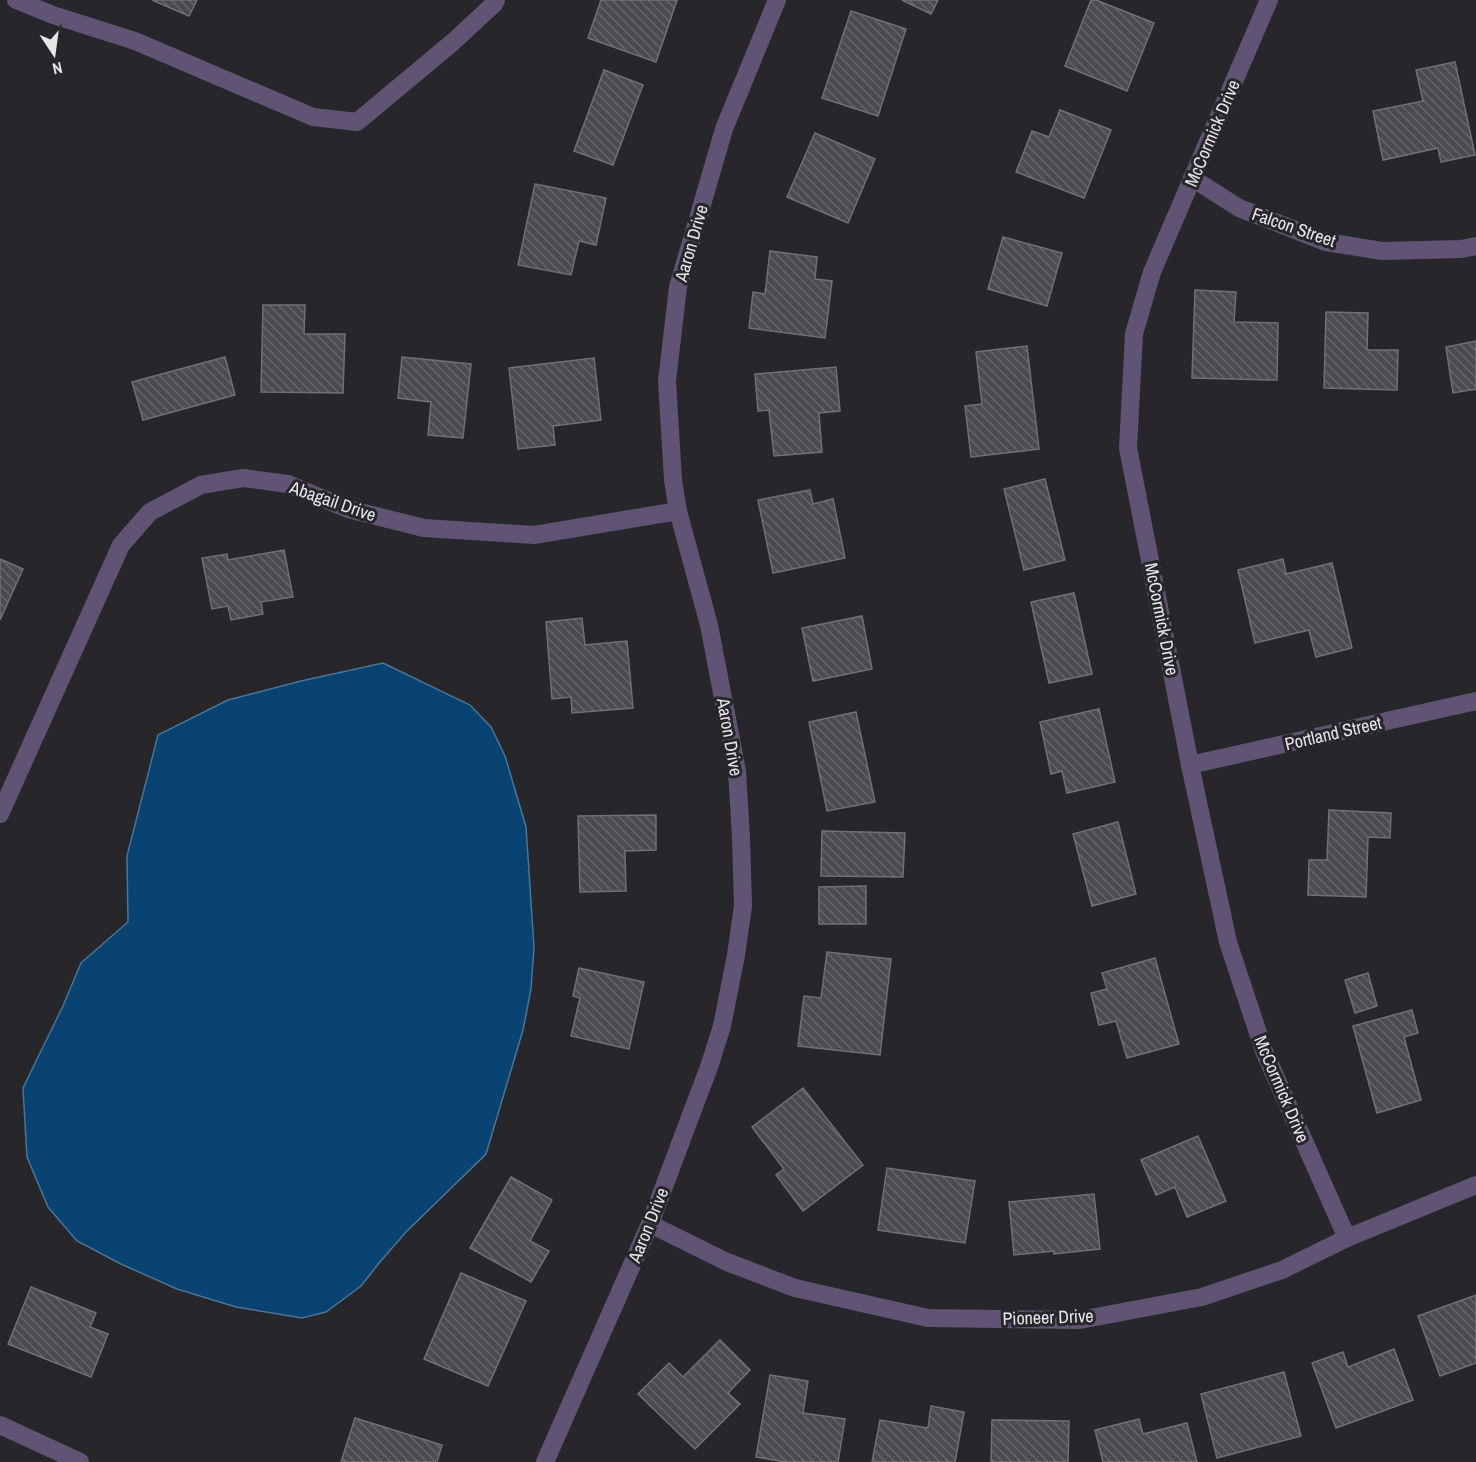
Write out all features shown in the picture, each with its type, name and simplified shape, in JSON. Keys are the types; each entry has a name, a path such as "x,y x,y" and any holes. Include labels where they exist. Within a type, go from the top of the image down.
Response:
{"street":[{"path":"16,0 53,15 135,41 313,117 357,122 453,42 496,0"},
{"name":"Aaron Drive","path":"545,1462 650,1224 709,1067 722,1026 736,955 743,906 737,771 709,625 678,511 672,480 667,381 678,287 724,129 777,0"},
{"name":"McCormick Drive","path":"1269,0 1152,272 1134,334 1128,448 1228,942 1264,1051 1347,1238"},
{"name":"Falcon Street","path":"1192,178 1239,208 1326,242 1382,251 1461,249 1476,246"},
{"name":"Abagail Drive","path":"0,814 122,545 150,512 201,485 243,478 288,484 348,508 424,528 534,535 678,511"},
{"name":"Portland Street","path":"1191,765 1476,701"},
{"name":"Pioneer Drive","path":"650,1224 727,1262 795,1288 928,1318 1080,1320 1202,1297 1282,1270 1347,1238 1476,1185"},
{"path":"0,1425 80,1462"}],"water":[{"path":"383,663 470,705 491,727 505,756 526,827 534,948 531,989 523,1030 486,1154 406,1232 361,1286 326,1312 302,1318 236,1307 177,1289 77,1241 48,1207 27,1157 23,1088 81,963 128,922 127,856 158,735 228,700"}],"building":[{"path":"152,0 197,0 189,16"},
{"path":"601,0 677,0 656,62 588,38"},
{"path":"902,0 938,0 931,14"},
{"path":"1091,0 1154,23 1127,91 1065,66"},
{"path":"851,11 906,29 878,116 822,98"},
{"path":"1455,62 1475,155 1441,162 1438,148 1383,160 1373,111 1423,101 1416,70"},
{"path":"604,70 643,85 613,165 574,151"},
{"path":"1060,110 1111,130 1084,198 1016,172 1032,131 1049,137"},
{"path":"815,133 875,159 848,223 787,197"},
{"path":"535,184 606,198 596,245 579,241 571,275 518,265"},
{"path":"1003,237 1062,253 1047,306 988,289"},
{"path":"770,251 817,257 815,279 832,281 825,338 749,328 753,292 765,294"},
{"path":"1195,290 1236,292 1234,322 1278,323 1277,380 1192,378"},
{"path":"263,305 305,305 304,334 345,334 343,393 261,392"},
{"path":"1326,312 1368,313 1367,350 1398,350 1397,390 1324,388"},
{"path":"1476,341 1476,389 1453,393 1446,347"},
{"path":"1027,346 1039,449 971,457 965,406 982,404 976,352"},
{"path":"225,357 235,395 143,420 132,382"},
{"path":"402,357 471,364 463,438 428,435 431,402 398,398"},
{"path":"594,358 601,420 553,426 555,445 518,449 509,368"},
{"path":"836,367 840,411 819,413 822,452 774,456 769,410 758,411 755,374"},
{"path":"1045,479 1065,560 1024,570 1004,489"},
{"path":"810,490 813,504 833,499 845,558 773,573 758,500"},
{"path":"284,550 293,597 261,602 263,614 231,620 228,606 212,609 202,558 227,554 228,560"},
{"path":"0,559 23,569 0,620"},
{"path":"1283,559 1286,574 1332,563 1352,648 1316,657 1309,630 1255,643 1238,570"},
{"path":"1074,593 1092,674 1049,683 1031,602"},
{"path":"862,616 872,669 813,681 802,628"},
{"path":"582,618 585,645 627,641 633,708 572,713 571,697 552,699 546,622"},
{"path":"1099,709 1115,782 1067,793 1062,771 1051,774 1040,722"},
{"path":"856,712 875,802 827,811 809,722"},
{"path":"1329,810 1391,813 1390,838 1368,837 1366,897 1308,895 1309,860 1327,860"},
{"path":"656,815 656,850 625,851 626,891 580,892 578,816"},
{"path":"1118,822 1136,894 1092,906 1073,834"},
{"path":"822,831 905,833 903,877 821,876"},
{"path":"866,886 866,924 819,924 819,887"},
{"path":"827,952 891,959 880,1055 798,1046 804,996 821,998"},
{"path":"1155,958 1179,1044 1127,1058 1116,1021 1099,1025 1091,993 1107,989 1102,973"},
{"path":"579,968 644,982 629,1049 571,1036 580,998 573,996"},
{"path":"1368,973 1377,1006 1355,1013 1345,980"},
{"path":"1412,1010 1418,1033 1404,1037 1421,1100 1377,1113 1353,1026"},
{"path":"803,1088 863,1165 803,1211 776,1175 784,1169 752,1127"},
{"path":"1198,1136 1226,1201 1187,1217 1175,1187 1156,1195 1141,1160"},
{"path":"887,1168 975,1181 965,1243 878,1230"},
{"path":"511,1177 552,1200 530,1241 549,1251 531,1282 470,1248"},
{"path":"1094,1194 1100,1249 1014,1255 1009,1202"},
{"path":"461,1273 526,1301 488,1386 424,1359"},
{"path":"31,1287 96,1313 90,1327 108,1334 91,1377 8,1344"},
{"path":"1476,1295 1476,1363 1440,1376 1418,1316"},
{"path":"720,1340 750,1370 728,1393 740,1404 695,1449 638,1394 669,1363 683,1377"},
{"path":"1394,1349 1413,1400 1336,1428 1312,1363 1343,1352 1348,1367"},
{"path":"1284,1372 1301,1436 1217,1458 1201,1394"},
{"path":"770,1375 808,1381 803,1413 845,1419 838,1462 786,1462 756,1457"},
{"path":"931,1406 964,1412 955,1462 872,1462 880,1420 928,1428"},
{"path":"355,1418 442,1445 437,1462 341,1462"},
{"path":"1139,1419 1143,1434 1187,1423 1197,1462 1103,1462 1095,1430"},
{"path":"992,1420 1069,1421 1068,1462 991,1462"}]}
